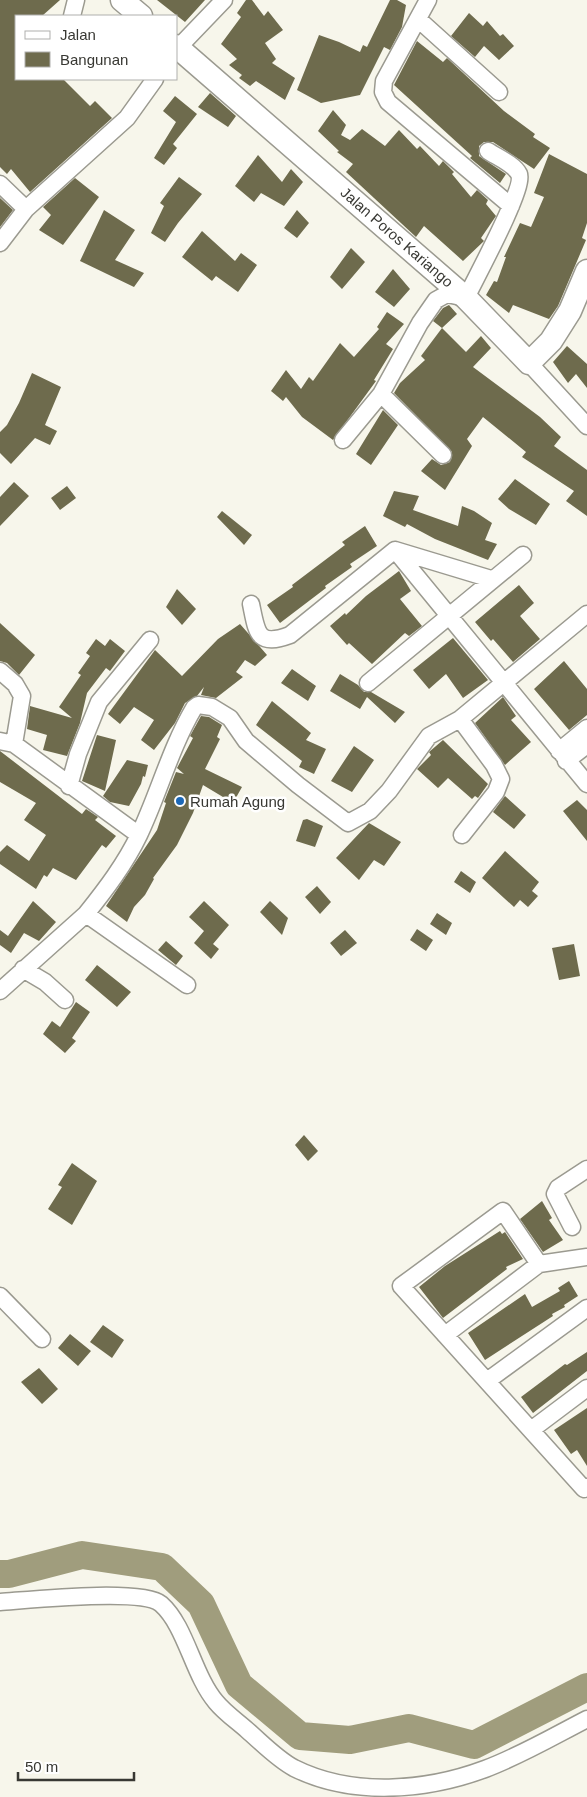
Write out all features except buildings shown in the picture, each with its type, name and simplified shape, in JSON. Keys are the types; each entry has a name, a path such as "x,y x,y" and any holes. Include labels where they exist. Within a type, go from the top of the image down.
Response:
{"main road":[{"path":"122,0 140,15"},
{"name":"Jalan Poros Kariango","path":"178,49 466,298 530,363"},
{"path":"530,363 551,340 570,311 587,271"}],"street":[{"path":"72,15 76,0"},
{"path":"178,47 224,0"},
{"path":"428,0 384,81 383,92 388,102 511,206"},
{"path":"418,19 499,92"},
{"path":"0,244 26,209 127,118 154,80"},
{"path":"343,440 381,394 420,323 436,300 447,294 466,298 511,206 520,183 519,174 514,168 488,151"},
{"path":"0,184 26,209"},
{"path":"530,363 587,426"},
{"path":"381,394 443,455"},
{"path":"395,550 491,579"},
{"path":"251,604 256,630 261,637 267,640 276,640 290,635 395,550"},
{"path":"395,550 562,756 587,784"},
{"path":"368,683 448,614 523,555"},
{"path":"0,991 86,914 117,875 139,834 171,752 184,726 198,705 212,707 230,718 246,741 298,786 348,823 370,811 389,790 429,736 460,719 502,682 587,614"},
{"path":"69,786 78,754 99,702 150,640"},
{"path":"0,671 16,684 22,696 7,743 139,834"},
{"path":"460,719 494,765 501,779 496,792 462,836"},
{"path":"562,756 587,728"},
{"path":"562,756 587,745"},
{"path":"86,914 187,985"},
{"path":"23,969 45,982 65,1000"},
{"path":"572,1227 555,1194 558,1188 587,1170"},
{"path":"539,1264 503,1211 401,1286 584,1489 587,1487"},
{"path":"445,1335 539,1264 587,1257"},
{"path":"0,1296 42,1339"},
{"path":"487,1381 587,1308"},
{"path":"531,1430 587,1388"},
{"path":"0,1602 122,1596 147,1598 160,1604 178,1628 201,1681 217,1703 264,1746 294,1768 327,1781 369,1788 401,1788 438,1783 486,1769 587,1720"}],"waterway":[{"path":"0,1574 9,1574 82,1555 162,1567 201,1604 239,1685 300,1736 350,1740 409,1728 474,1745 587,1687"}],"place":[{"name":"Rumah Agung","path":"180,801"}]}
